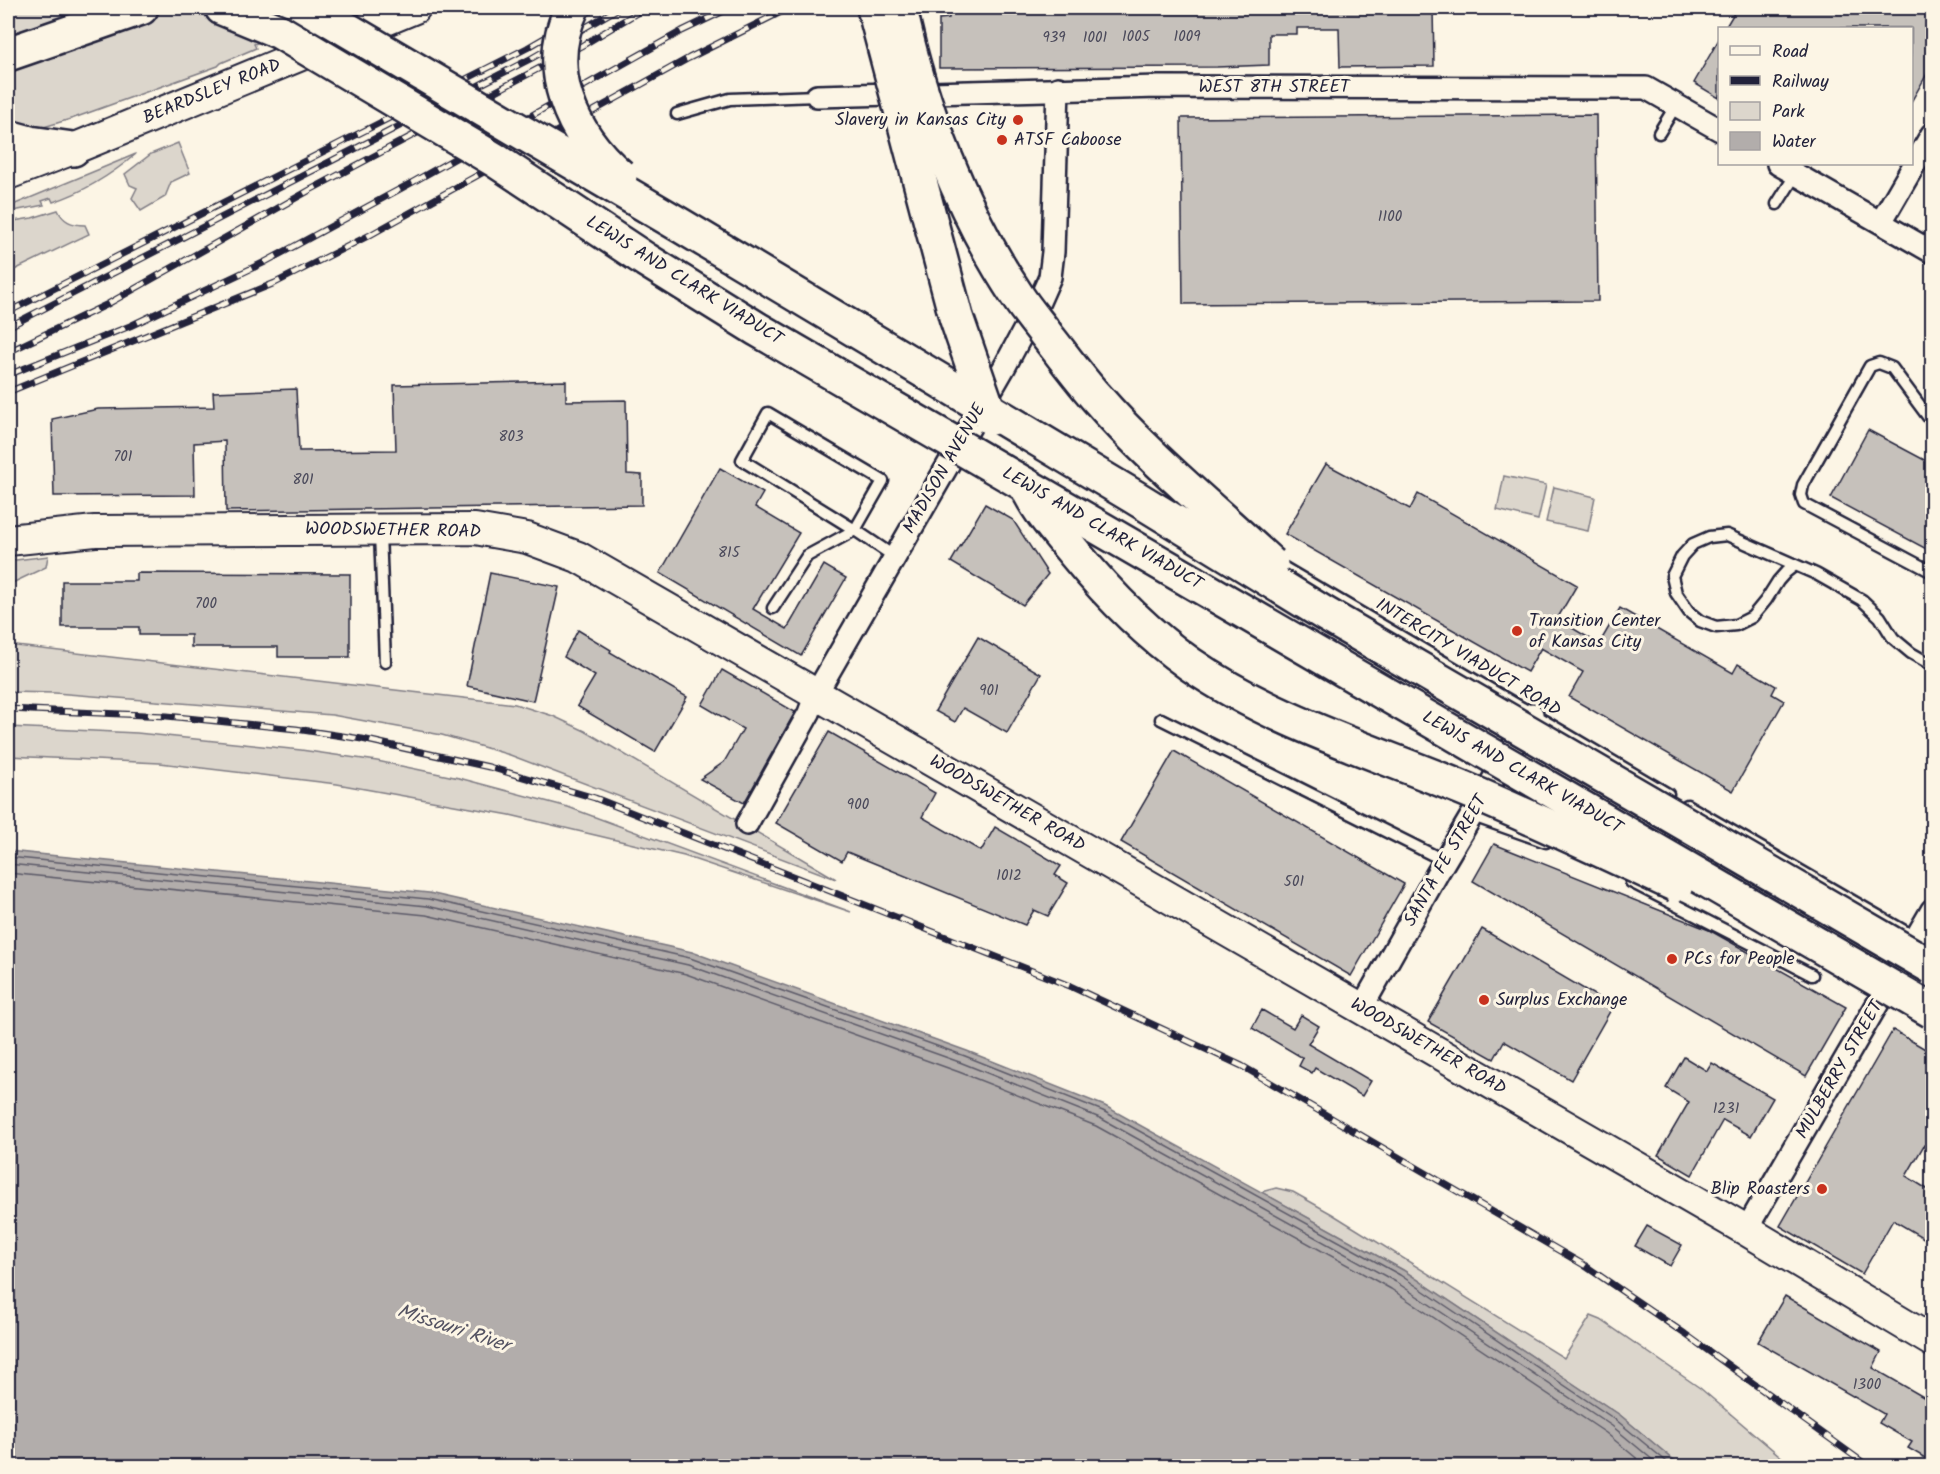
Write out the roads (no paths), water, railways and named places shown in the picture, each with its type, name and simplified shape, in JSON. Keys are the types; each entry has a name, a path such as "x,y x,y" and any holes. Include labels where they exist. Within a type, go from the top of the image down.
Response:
{"highway":[{"path":"8,54 141,8"},
{"path":"222,8 280,32"},
{"path":"236,8 280,32"},
{"path":"572,8 568,15 560,48 561,82 569,112 589,144 612,169 680,225"},
{"path":"874,8 956,317 993,427 1038,508 1092,575 1143,625 1190,663 1238,693 1301,724 1518,812 1866,973"},
{"path":"900,8 907,44 925,102 955,180 987,245 1018,297 1097,398 1150,453 1325,614"},
{"path":"315,10 680,225 1325,614 1932,967"},
{"name":"LEWIS AND CLARK VIADUCT","path":"280,32 495,160 656,266 757,329 1932,1011"},
{"path":"8,137 30,143 73,149"}],"street":[{"name":"BEARDSLEY ROAD","path":"8,174 415,8"},
{"name":"WEST 8TH STREET","path":"817,96 1159,87 1646,88 1718,129"},
{"name":"MADISON AVENUE","path":"747,824 809,713 816,694 895,557 994,396 1050,277 1053,252 1058,88"},
{"path":"1881,222 1932,134"},
{"path":"1787,169 1932,252"},
{"name":"WOODSWETHER ROAD","path":"8,540 95,531 475,529 527,538 578,556 1746,1230 1932,1341"},
{"name":"SANTA FE STREET","path":"1361,1009 1532,714"},
{"name":"MULBERRY STREET","path":"1746,1230 1925,942 1932,910"}],"lane":[{"path":"677,114 730,99 817,96"},
{"path":"1659,133 1676,105"},
{"path":"1778,204 1787,169"},
{"path":"1932,422 1892,368 1879,363 1870,366 1803,485 1801,495 1804,504 1932,572"},
{"path":"773,609 807,556 855,530 883,481 768,413 742,460 855,530 895,557"},
{"name":"INTERCITY VIADUCT ROAD","path":"1209,524 1925,942"},
{"path":"380,529 385,662"},
{"path":"1795,565 1778,581 1752,617 1736,625 1716,627 1700,621 1689,612 1676,593 1672,576 1682,556 1693,544 1709,537 1727,536 1795,565 1816,574 1862,600 1880,616 1893,638 1911,653 1932,665"},
{"path":"1161,719 1445,861"},
{"path":"1473,816 1556,845"},
{"path":"1620,876 1812,975"}],"water":[{"name":"Missouri River","path":"8,851 429,893 692,952 967,1051 1105,1106 1403,1270 1620,1415 1681,1466 8,1466"}],"railway":[{"path":"8,312 527,48 596,8"},
{"path":"8,327 532,58 619,8"},
{"path":"8,352 106,305 310,190 583,45 645,8"},
{"path":"8,375 130,326 265,262 682,31 730,8"},
{"path":"8,392 275,283 370,235 689,58 789,8"},
{"path":"8,709 167,716 296,729 362,739 489,767 595,798 1070,986 1242,1066 1584,1265 1685,1334 1868,1466"}],"place":[{"name":"Slavery in Kansas City","path":"1018,120"},
{"name":"ATSF Caboose","path":"1002,140"},
{"name":"Transition Center of Kansas City","path":"1517,631"},
{"name":"PCs for People","path":"1672,959"},
{"name":"Surplus Exchange","path":"1484,1000"},
{"name":"Blip Roasters","path":"1822,1189"}]}
